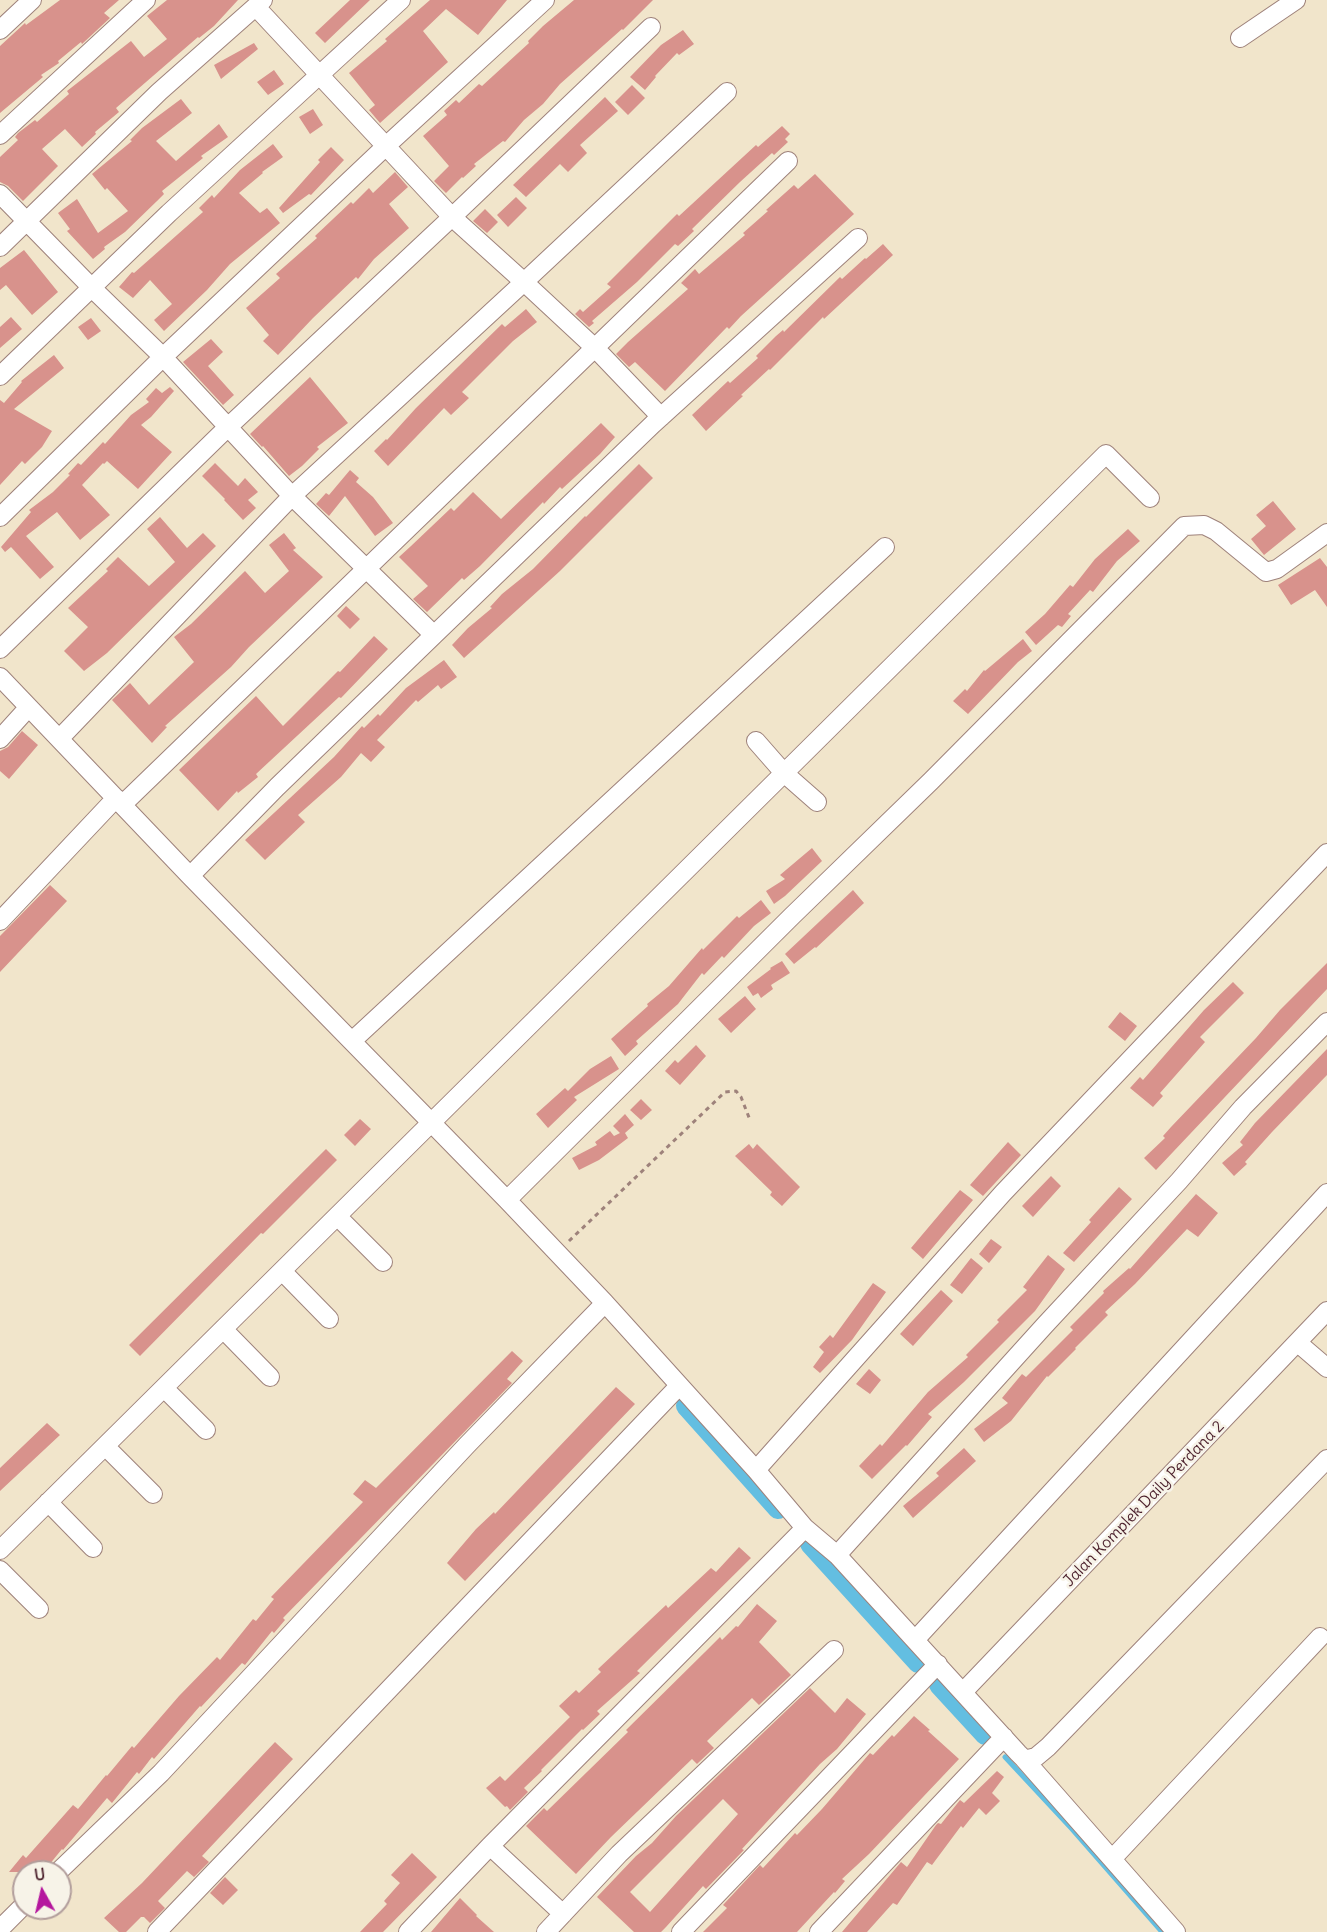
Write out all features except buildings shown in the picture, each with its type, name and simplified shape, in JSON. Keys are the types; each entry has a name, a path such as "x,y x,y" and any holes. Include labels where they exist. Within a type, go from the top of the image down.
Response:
{"street":[{"path":"0,30 32,0"},
{"path":"0,135 146,0"},
{"path":"0,376 169,213 401,0"},
{"path":"0,517 163,357 386,146 545,0"},
{"path":"1240,38 1296,0"},
{"path":"0,247 159,92 259,4 452,218 595,348 662,417"},
{"path":"0,649 228,427 452,218 651,27"},
{"path":"60,738 292,496 727,92"},
{"path":"0,921 119,801 366,569 788,161"},
{"path":"0,194 163,357 292,496 434,635"},
{"path":"190,876 277,787 662,417 858,238"},
{"path":"0,1550 1106,454 1150,498"},
{"path":"507,1200 931,781 1184,526 1204,525 1216,531 1266,572 1277,569 1327,534"},
{"path":"352,1041 885,547"},
{"path":"0,677 605,1303 756,1470 805,1528 837,1555 1004,1737 1030,1758 1112,1859 1176,1932"},
{"path":"0,739 28,708"},
{"path":"756,741 784,773 817,802"},
{"path":"756,1470 1003,1193 1327,853"},
{"path":"837,1555 1244,1107 1327,1022"},
{"path":"915,1640 1327,1193"},
{"path":"337,1216 383,1262"},
{"path":"282,1271 330,1318"},
{"path":"70,1860 161,1773 459,1454 605,1303"},
{"name":"Jalan Komplek Daily Perdana 2","path":"963,1692 1327,1311"},
{"path":"223,1329 270,1377"},
{"path":"1298,1343 1327,1368"},
{"path":"157,1932 678,1386"},
{"path":"164,1388 206,1430"},
{"path":"105,1446 153,1494"},
{"path":"1030,1758 1048,1747 1327,1459"},
{"path":"48,1503 93,1548"},
{"path":"408,1932 805,1528"},
{"path":"0,1570 39,1609"},
{"path":"1112,1859 1320,1637"},
{"path":"546,1932 619,1854 834,1650"},
{"path":"681,1932 938,1664"},
{"path":"819,1932 1004,1737"},
{"path":"490,1846 564,1914"},
{"path":"0,1929 12,1917"}],"path":[{"path":"557,1253 725,1092 736,1091 741,1097 750,1120"}],"waterway":[{"path":"686,1406 778,1509"},
{"path":"810,1544 918,1663"},
{"path":"939,1685 985,1735"},
{"path":"1005,1757 1162,1932"}]}
